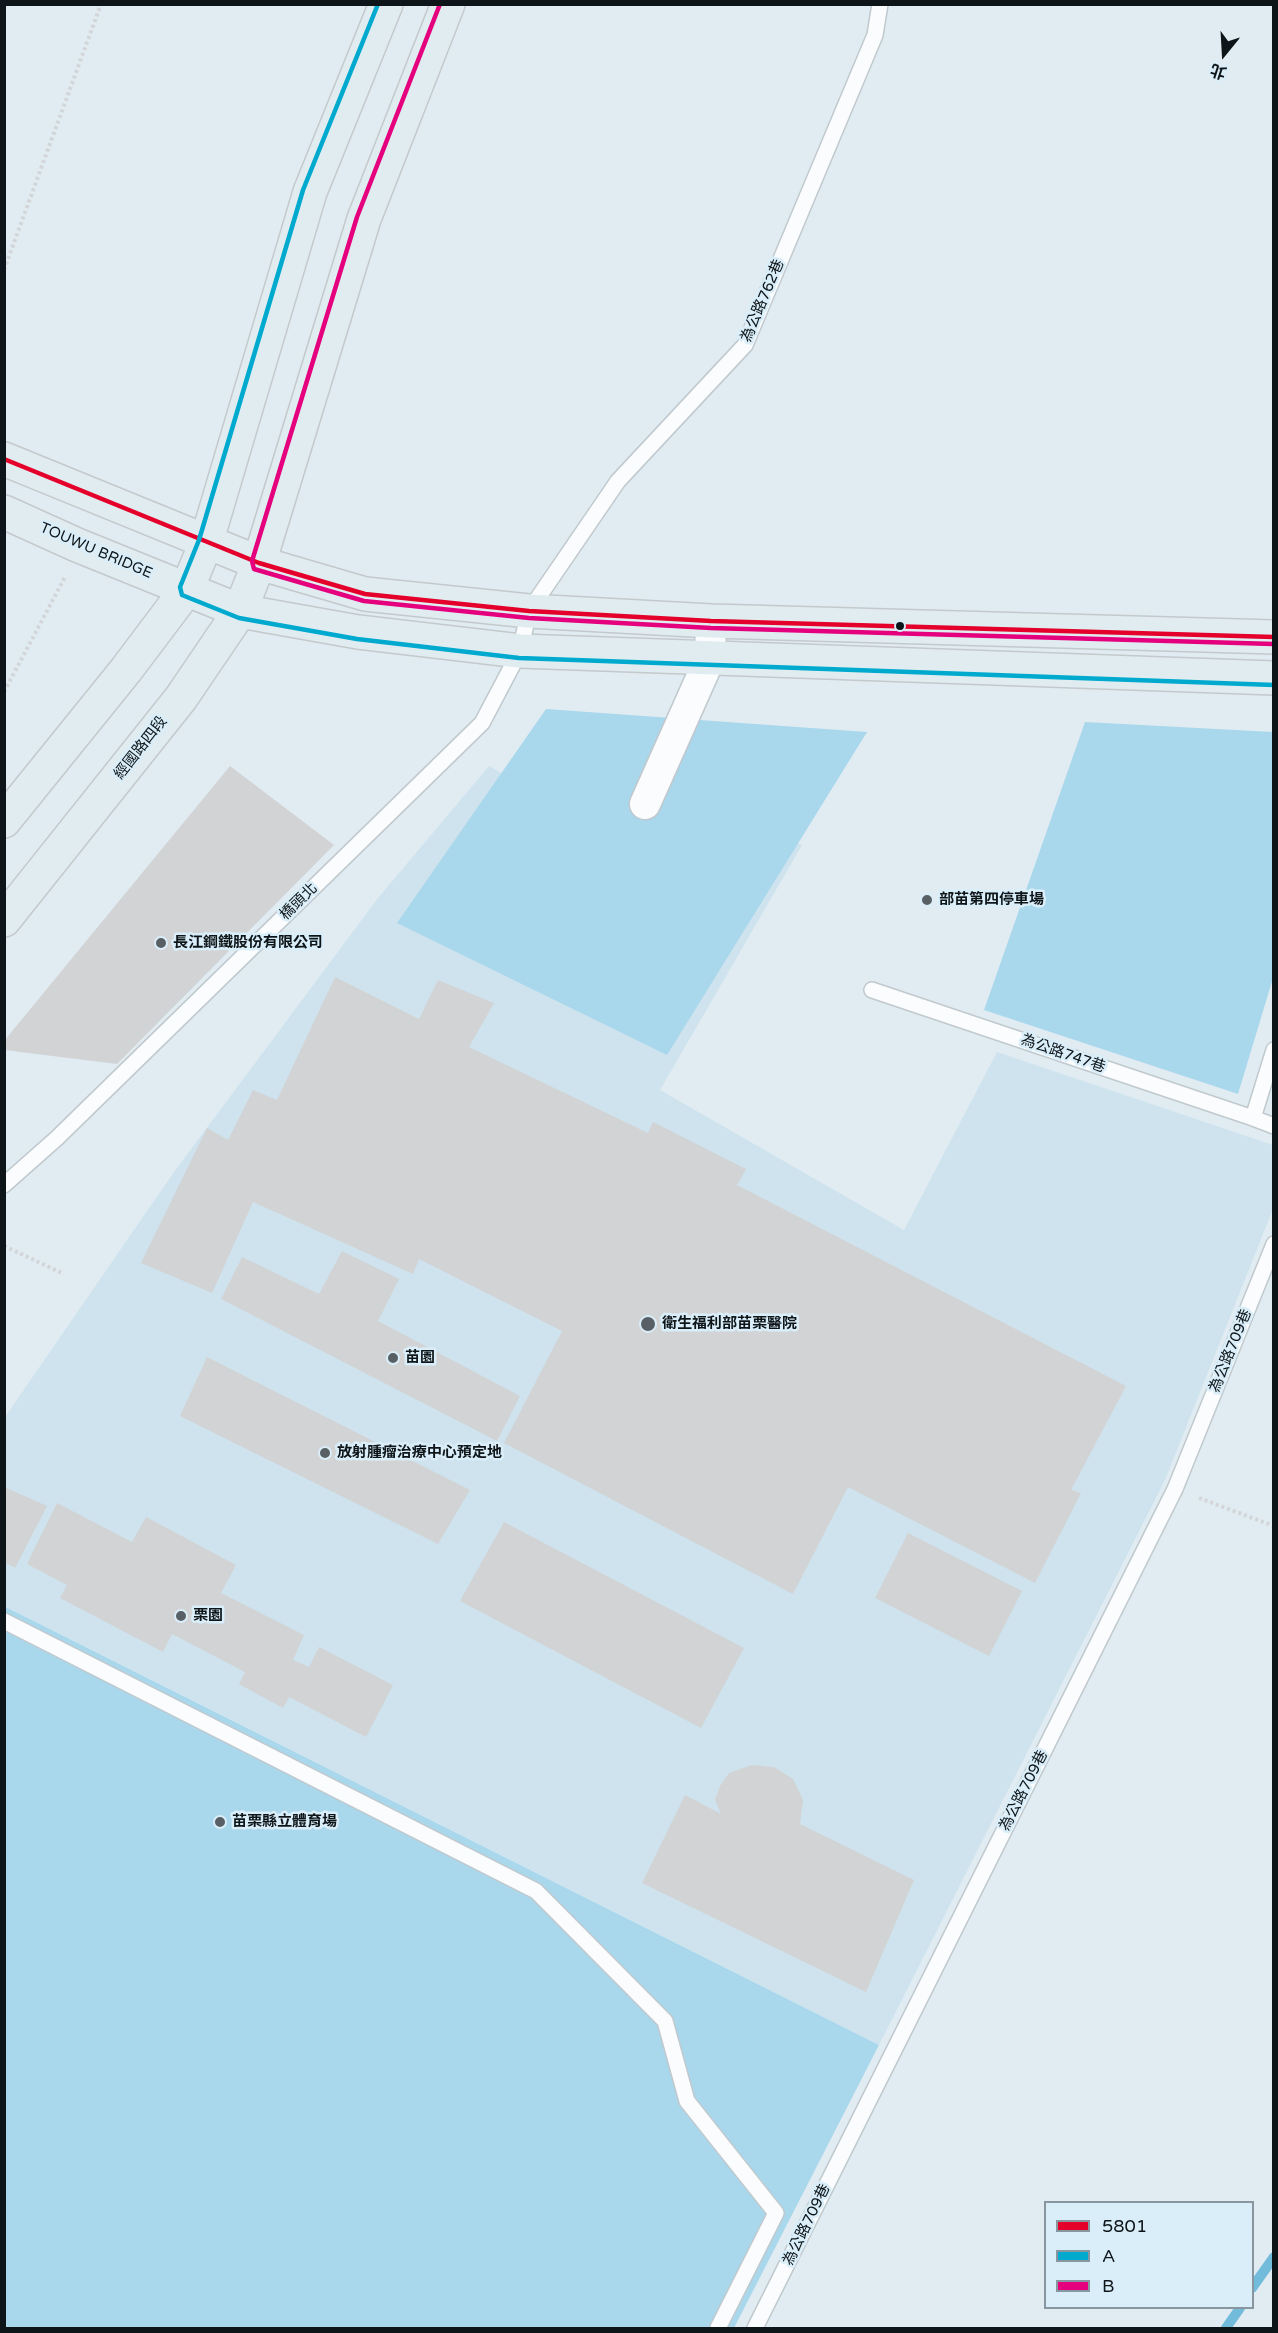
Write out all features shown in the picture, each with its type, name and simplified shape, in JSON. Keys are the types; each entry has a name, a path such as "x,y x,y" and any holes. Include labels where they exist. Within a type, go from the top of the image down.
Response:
{"main road":[{"path":"4,821 188,589 206,543 310,192 386,4"},
{"name":"經國路四段","path":"4,920 181,698 240,611 258,563 364,219 448,4"},
{"path":"4,459 258,563 365,594 530,611 711,621 1274,637"},
{"name":"TOUWU BRIDGE","path":"16,517 77,545 240,611 358,632 519,651 1274,678"}],"street":[{"path":"645,804 710,658 711,621"}],"lane":[{"name":"為公路762巷","path":"519,651 530,611 618,481 745,345 875,35 880,4"},
{"name":"橋頭北","path":"4,1185 57,1138 482,723 519,651"},
{"name":"為公路747巷","path":"872,990 1253,1118"},
{"path":"1274,1050 1253,1118 1274,1126"},
{"name":"為公路709巷","path":"755,2328 1175,1489 1274,1244"},
{"path":"4,1621 536,1891 664,2021 687,2101 776,2213 718,2328"}],"path":[{"path":"4,270 101,4"},
{"path":"4,692 69,568"},
{"path":"4,1246 64,1274"},
{"path":"1175,1489 1274,1526"}],"shaded area":[{"path":"546,709 867,732 667,1055 397,923"},
{"path":"1085,722 1273,732 1273,978 1238,1094 984,1010"},
{"name":"衛生福利部苗栗醫院","path":"489,766 605,831 687,793 802,845 660,1090 904,1230 997,1052 1273,1145 1273,1209 1165,1480 879,2045 5,1606 5,1417 174,1172 378,898"},
{"name":"苗栗縣立體育場","path":"4,1606 879,2045 734,2328 5,2328"}],"building":[{"name":"長江鋼鐵股份有限公司","path":"230,766 334,845 117,1064 4,1050 4,1041"},
{"path":"335,977 419,1019 438,980 494,1003 469,1047 648,1133 653,1122 746,1169 737,1185 1126,1386 1071,1490 1081,1493 1035,1583 848,1487 793,1594 504,1443 562,1331 419,1259 413,1274 253,1202 212,1293 141,1263 207,1128 228,1140 253,1090 277,1100"},
{"name":"苗園","path":"342,1251 399,1279 378,1321 520,1396 497,1441 221,1299 242,1257 319,1294"},
{"name":"放射腫瘤治療中心預定地","path":"207,1357 470,1490 438,1544 180,1416"},
{"path":"4,1487 47,1506 15,1568 4,1562"},
{"name":"栗園","path":"57,1503 132,1542 146,1517 236,1565 221,1593 304,1635 293,1660 309,1667 319,1647 393,1685 366,1737 289,1697 283,1708 239,1684 245,1672 172,1634 163,1652 60,1598 67,1585 27,1564"},
{"path":"504,1522 744,1648 701,1728 460,1601"},
{"path":"908,1533 1022,1591 989,1656 875,1598"},
{"path":"752,1765 774,1767 793,1779 803,1800 800,1824 914,1880 866,1992 642,1883 685,1795 721,1814 715,1800 720,1786 729,1773"}],"waterway":[{"path":"1254,2285 1274,2257"},
{"path":"1226,2328 1239,2309"}],"transit line":[{"name":"A","path":"378,4 303,190 199,540 180,587 182,595 239,618 357,639 519,658 1274,685"},
{"name":"B","path":"440,4 357,217 252,561 254,569 364,601 529,618 711,628 1274,644"},
{"name":"5801","path":"4,459 259,563 365,594 529,611 711,621 1274,637"}],"place":[{"name":"部苗第四停車場","path":"927,900"},
{"name":"長江鋼鐵股份有限公司","path":"161,943"},
{"name":"衛生福利部苗栗醫院","path":"648,1324"},
{"name":"苗園","path":"393,1358"},
{"name":"放射腫瘤治療中心預定地","path":"325,1453"},
{"name":"栗園","path":"181,1616"},
{"name":"苗栗縣立體育場","path":"220,1822"}]}
